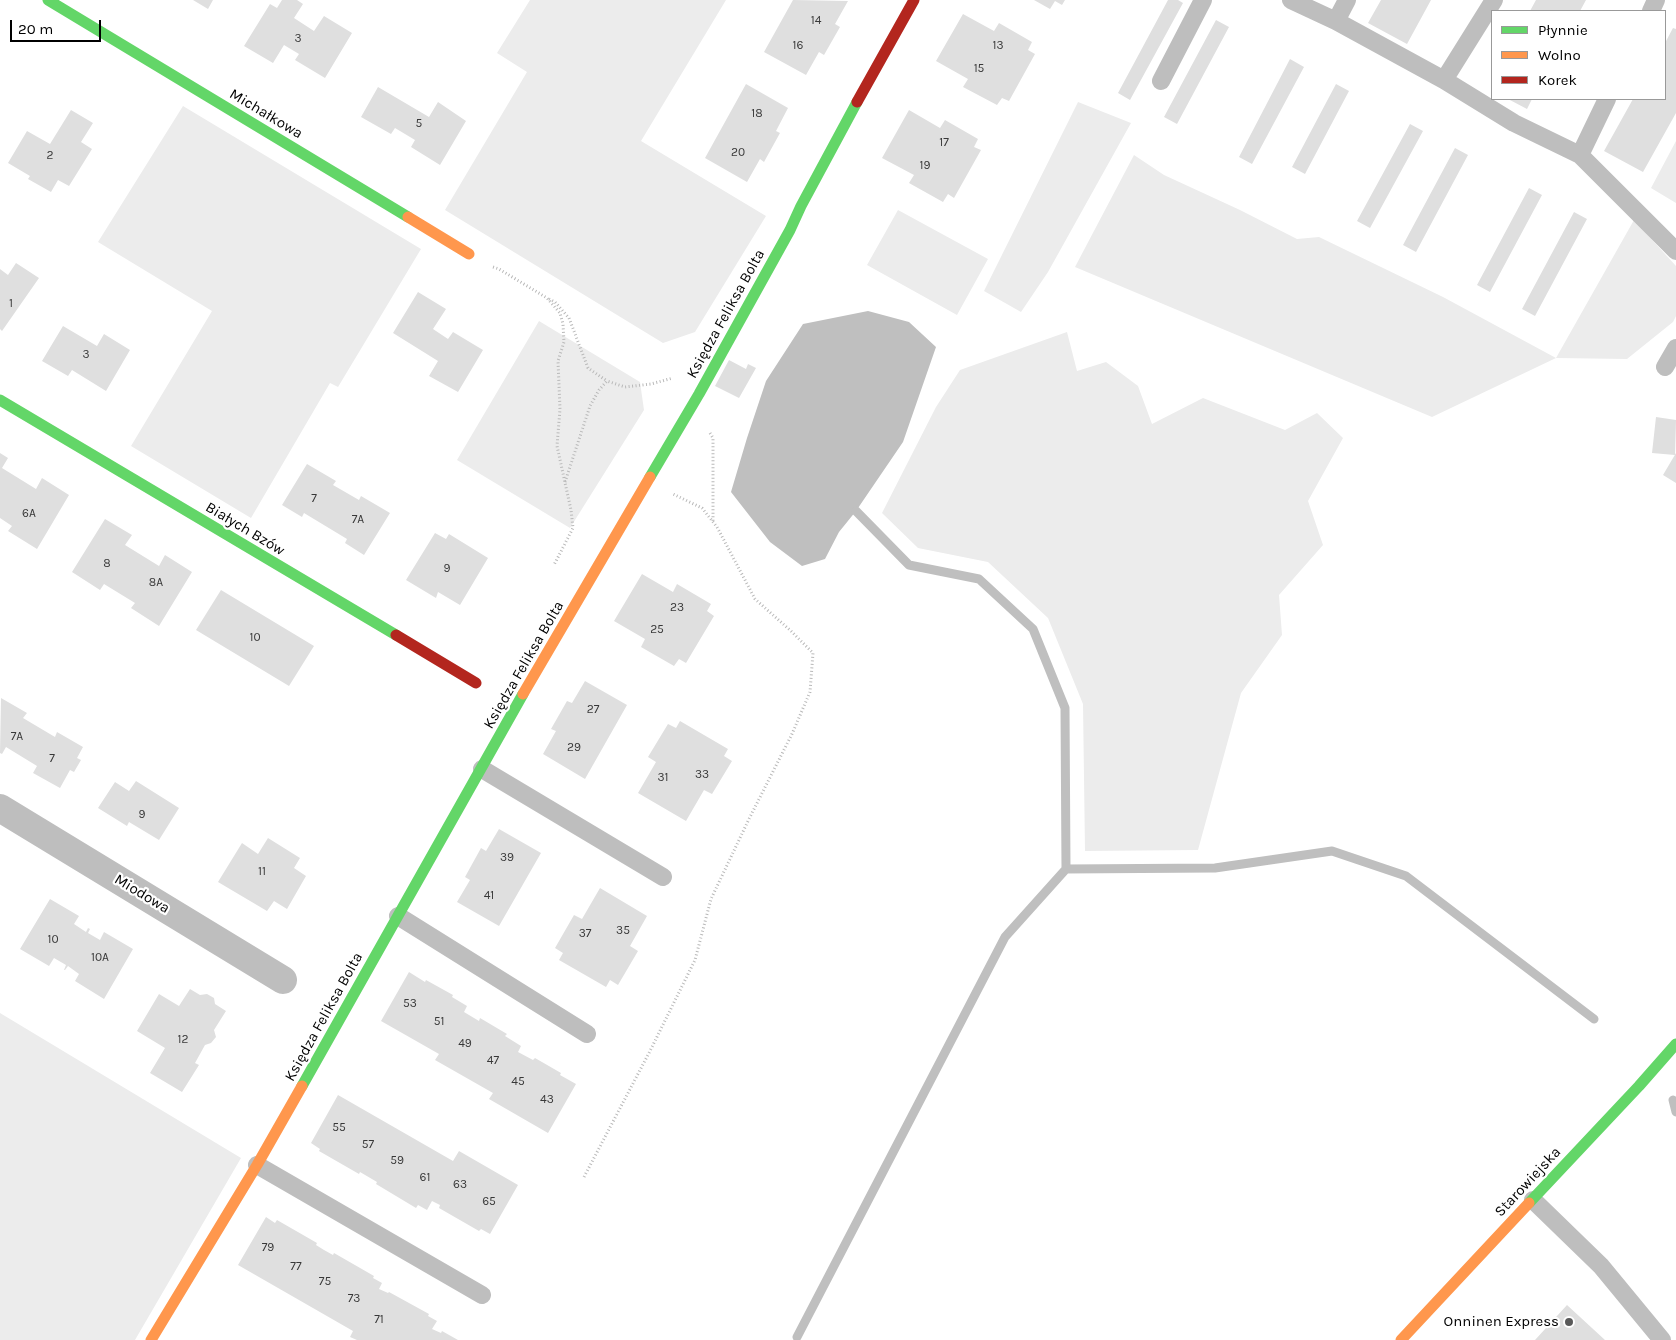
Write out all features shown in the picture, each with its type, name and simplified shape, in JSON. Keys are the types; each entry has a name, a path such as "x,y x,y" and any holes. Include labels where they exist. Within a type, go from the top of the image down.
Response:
{"street":[{"name":"Michałkowa","path":"48,0 469,254"},
{"name":"Księdza Feliksa Bolta","path":"151,1340 258,1165 482,769 693,406 914,0"},
{"name":"Białych Bzów","path":"0,400 476,683"},
{"name":"Miodowa","path":"0,808 284,980"},
{"name":"Starowiejska","path":"1401,1340 1676,1044"}],"lane":[{"path":"1161,81 1203,0"},
{"path":"1291,0 1336,21 1444,80 1514,123 1580,155 1676,251"},
{"path":"1336,21 1347,0"},
{"path":"1444,80 1494,0"},
{"path":"1580,155 1607,100"},
{"path":"1665,367 1676,348"},
{"path":"482,769 663,877"},
{"path":"398,916 587,1034"},
{"path":"258,1165 482,1295"},
{"path":"1533,1200 1601,1266 1662,1340"}],"path":[{"path":"469,254 480,264 500,269 555,302 569,318 588,368 608,380 625,387 651,384 679,375"},
{"path":"547,298 560,313 564,324 564,342 558,361 560,409 557,446 571,510 572,528 554,565"},
{"path":"565,483 590,406 599,390 608,380"},
{"path":"693,406 704,420 713,438 713,522"},
{"path":"584,1177 695,960 711,899 792,734 810,692 813,653 755,599 713,522 702,508 673,494 645,487"}],"shaded area":[{"path":"530,0 726,0 641,141 766,216 695,332 663,343 445,210 527,72 497,53"},
{"path":"1078,102 1131,123 1048,272 1021,312 984,291"},
{"path":"183,106 421,249 338,387 330,383 251,518 131,446 212,311 98,242"},
{"path":"1676,141 1676,203 1651,188"},
{"path":"1134,155 1164,175 1297,239 1319,237 1443,297 1556,358 1432,417 1075,267"},
{"path":"898,210 988,259 957,315 867,265"},
{"path":"1634,220 1676,266 1676,316 1673,322 1627,359 1556,358"},
{"path":"868,311 909,322 936,347 903,442 856,511 839,532 825,559 802,566 770,542 731,492 766,381 803,324"},
{"path":"539,321 640,382 644,410 570,528 457,460"},
{"path":"1067,332 1077,371 1106,362 1138,386 1152,424 1203,398 1285,430 1317,413 1343,438 1308,501 1323,545 1279,595 1282,635 1241,693 1198,850 1085,851 1083,704 1048,618 988,562 918,548 882,513 936,407 960,370"},
{"path":"0,1013 241,1158 135,1340 0,1340"}],"building":[{"path":"193,0 213,0 208,9"},
{"path":"282,0 297,0 303,4 294,18 314,31 324,16 352,33 325,78 295,60 299,54 284,45 273,63 244,46 270,4 277,8"},
{"path":"793,0 848,1 835,24 840,27 824,55 819,52 806,75 764,52"},
{"path":"1034,0 1065,0 1062,5 1055,1 1050,9"},
{"path":"1168,0 1178,0 1183,3 1130,100 1118,93"},
{"path":"1381,0 1431,0 1407,44 1368,23"},
{"path":"1536,0 1586,0 1581,10 1531,10"},
{"path":"963,14 994,31 999,23 1032,42 1028,50 1035,54 1009,101 1002,98 997,105 963,87 968,79 936,61"},
{"path":"1216,20 1229,27 1177,124 1164,117"},
{"path":"1673,28 1676,29 1676,113 1643,172 1604,151 1632,100 1666,100 1666,41"},
{"path":"1290,59 1304,67 1252,164 1239,157"},
{"path":"746,84 788,108 776,131 780,133 764,162 760,159 747,182 705,158"},
{"path":"1336,84 1349,91 1305,174 1292,167"},
{"path":"378,87 429,117 438,102 466,121 440,165 411,147 415,140 395,128 391,134 361,117"},
{"path":"1510,100 1532,100 1527,109"},
{"path":"71,110 93,123 81,142 92,149 69,186 58,180 51,192 28,179 30,176 8,163 27,131 50,144"},
{"path":"909,110 940,128 945,120 978,139 974,147 981,150 954,198 948,194 943,202 909,183 914,175 882,158"},
{"path":"1410,124 1423,131 1370,228 1357,221"},
{"path":"1455,148 1468,155 1416,252 1403,245"},
{"path":"1529,188 1542,195 1490,292 1477,285"},
{"path":"1574,212 1587,219 1535,316 1522,309"},
{"path":"16,263 39,278 2,331 0,329 0,269 8,275"},
{"path":"418,292 446,309 433,329 448,339 453,332 483,350 458,392 429,376 438,361 393,333"},
{"path":"63,326 97,346 104,334 130,350 106,391 72,370 68,376 42,361"},
{"path":"729,360 746,369 748,364 756,368 739,398 715,386"},
{"path":"1656,417 1676,420 1675,455 1652,453"},
{"path":"0,453 8,458 2,468 36,489 42,478 69,495 37,549 8,531 12,526 0,518"},
{"path":"1676,453 1676,483 1663,475"},
{"path":"307,464 336,481 333,485 359,500 361,496 390,513 364,555 345,543 347,539 304,513 302,517 282,505"},
{"path":"105,519 132,535 125,545 159,566 165,555 192,572 159,626 131,608 135,603 104,584 100,590 72,572"},
{"path":"435,533 446,539 449,534 488,558 460,605 438,592 436,598 406,580"},
{"path":"642,574 673,592 677,584 711,604 707,611 714,616 686,663 679,659 674,666 641,647 645,639 614,621"},
{"path":"221,590 314,646 289,686 196,630"},
{"path":"585,681 627,705 585,779 543,754 556,731 551,729 567,701 572,703"},
{"path":"1,698 27,713 23,718 55,737 57,732 83,747 77,758 81,760 74,772 70,770 60,788 33,773 37,766 6,747 2,754 0,753"},
{"path":"680,721 728,749 724,756 732,761 712,794 704,790 686,821 638,793 656,762 648,757 668,724 676,728"},
{"path":"136,781 179,808 159,840 129,822 127,826 98,808 115,782 129,791"},
{"path":"499,829 541,853 499,926 457,902 470,880 465,877 481,848 486,851"},
{"path":"268,838 300,858 294,868 306,876 287,909 274,901 267,911 218,882 242,843 258,854"},
{"path":"600,888 647,916 630,946 638,951 618,985 610,980 606,987 559,960 563,953 555,948 574,915 582,919"},
{"path":"50,899 79,916 74,924 86,932 88,928 90,929 88,933 100,940 104,932 133,949 104,999 75,981 79,974 68,966 64,970 66,965 54,958 49,966 20,949"},
{"path":"409,972 453,995 452,997 467,1006 464,1012 479,1021 480,1018 507,1034 505,1036 521,1046 518,1052 533,1060 535,1058 576,1084 548,1133 489,1099 493,1093 435,1060 439,1054 381,1021"},
{"path":"190,989 200,995 207,994 214,998 215,1004 226,1011 214,1030 216,1037 211,1043 205,1045 195,1063 199,1065 182,1092 150,1073 165,1048 137,1031 159,994 179,1006"},
{"path":"338,1095 453,1161 459,1151 518,1185 490,1234 481,1229 479,1231 439,1208 440,1205 432,1201 427,1210 418,1205 416,1208 360,1172 359,1174 319,1151 320,1149 311,1143"},
{"path":"266,1217 275,1223 277,1220 317,1243 316,1245 324,1250 333,1255 334,1253 374,1276 373,1278 382,1283 379,1289 389,1292 429,1314 428,1316 437,1321 432,1329 441,1333 442,1331 458,1340 357,1340 350,1337 353,1331 238,1265"},
{"name":"Onninen Express","path":"1567,1305 1605,1340 1535,1340"}],"waterway":[{"path":"797,1337 1005,937 1066,869 1065,708 1033,629 979,579 909,565 856,511"},
{"path":"1066,869 1215,868 1332,851 1406,876 1594,1019"},
{"path":"1673,1100 1676,1112"}],"traffic: fast":[{"path":"48,0 408,217"},
{"path":"650,477 699,394 790,230 857,102"},
{"path":"0,400 396,635"},
{"path":"302,1086 523,694"},
{"path":"1529,1203 1676,1044"}],"traffic: slow":[{"path":"408,217 469,254"},
{"path":"523,694 650,477"},
{"path":"151,1340 257,1165 302,1086"},
{"path":"1401,1340 1529,1203"}],"traffic: jam":[{"path":"857,102 914,0"},
{"path":"396,635 476,683"}],"place":[{"name":"Onninen Express","path":"1569,1322"}]}
